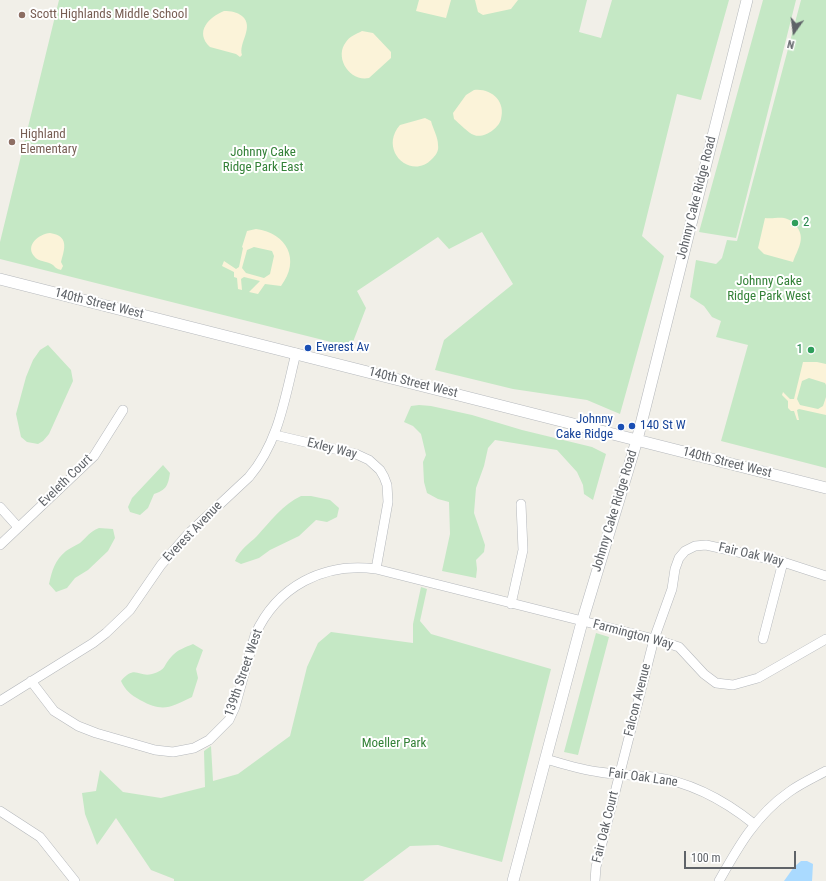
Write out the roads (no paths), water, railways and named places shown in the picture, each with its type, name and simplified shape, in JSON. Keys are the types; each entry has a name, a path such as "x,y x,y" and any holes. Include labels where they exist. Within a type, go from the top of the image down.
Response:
{"street":[{"name":"Johnny Cake Ridge Road","path":"514,881 582,622 637,440 747,0"},
{"name":"140th Street West","path":"0,279 826,488"},
{"name":"Everest Avenue","path":"0,701 93,643 106,633 130,610 161,565 179,544 256,469 275,435 296,354"},
{"name":"Eveleth Court","path":"0,545 94,456 124,410"},
{"name":"Exley Way","path":"275,435 356,454 368,460 380,470 387,485 388,502 376,569"},
{"path":"511,604 522,550 521,504"},
{"path":"0,507 18,527"},
{"name":"Fair Oak Way","path":"679,558 685,551 695,546 706,544 783,562 826,576"},
{"name":"Falcon Avenue","path":"619,774 654,639 672,589 675,569 679,558"},
{"path":"763,639 783,562"},
{"name":"139th Street West","path":"31,681 54,711 78,726 96,733 155,750 173,752 194,748 209,740 229,720 235,707 255,635 259,626 272,606 288,592 307,579 319,574 341,569 376,569 582,622"},
{"name":"Farmington Way","path":"582,622 654,639 679,647 704,674 716,683 733,684 758,678 826,639"},
{"name":"Fair Oak Lane","path":"546,759 597,772 655,777 694,788 725,803 754,824"},
{"path":"719,881 740,844 754,824 770,807 788,792 826,771"},
{"name":"Fair Oak Court","path":"595,881 596,867 619,774"},
{"path":"0,811 40,837 75,881"}],"water":[{"path":"801,861 807,861 813,864 812,881 784,881 794,867"}],"place":[{"name":"Scott Highlands Middle School","path":"22,15"},
{"name":"Highland Elementary","path":"12,142"},
{"name":"2","path":"795,223"},
{"name":"Everest Av","path":"308,348"},
{"name":"1","path":"811,350"},
{"name":"140 St W","path":"632,426"},
{"name":"Johnny Cake Ridge","path":"621,427"}],"park label":[{"name":"Johnny Cake Ridge Park East","path":"263,160"},
{"name":"Johnny Cake Ridge Park West","path":"769,290"},
{"name":"Moeller Park","path":"394,744"}]}
